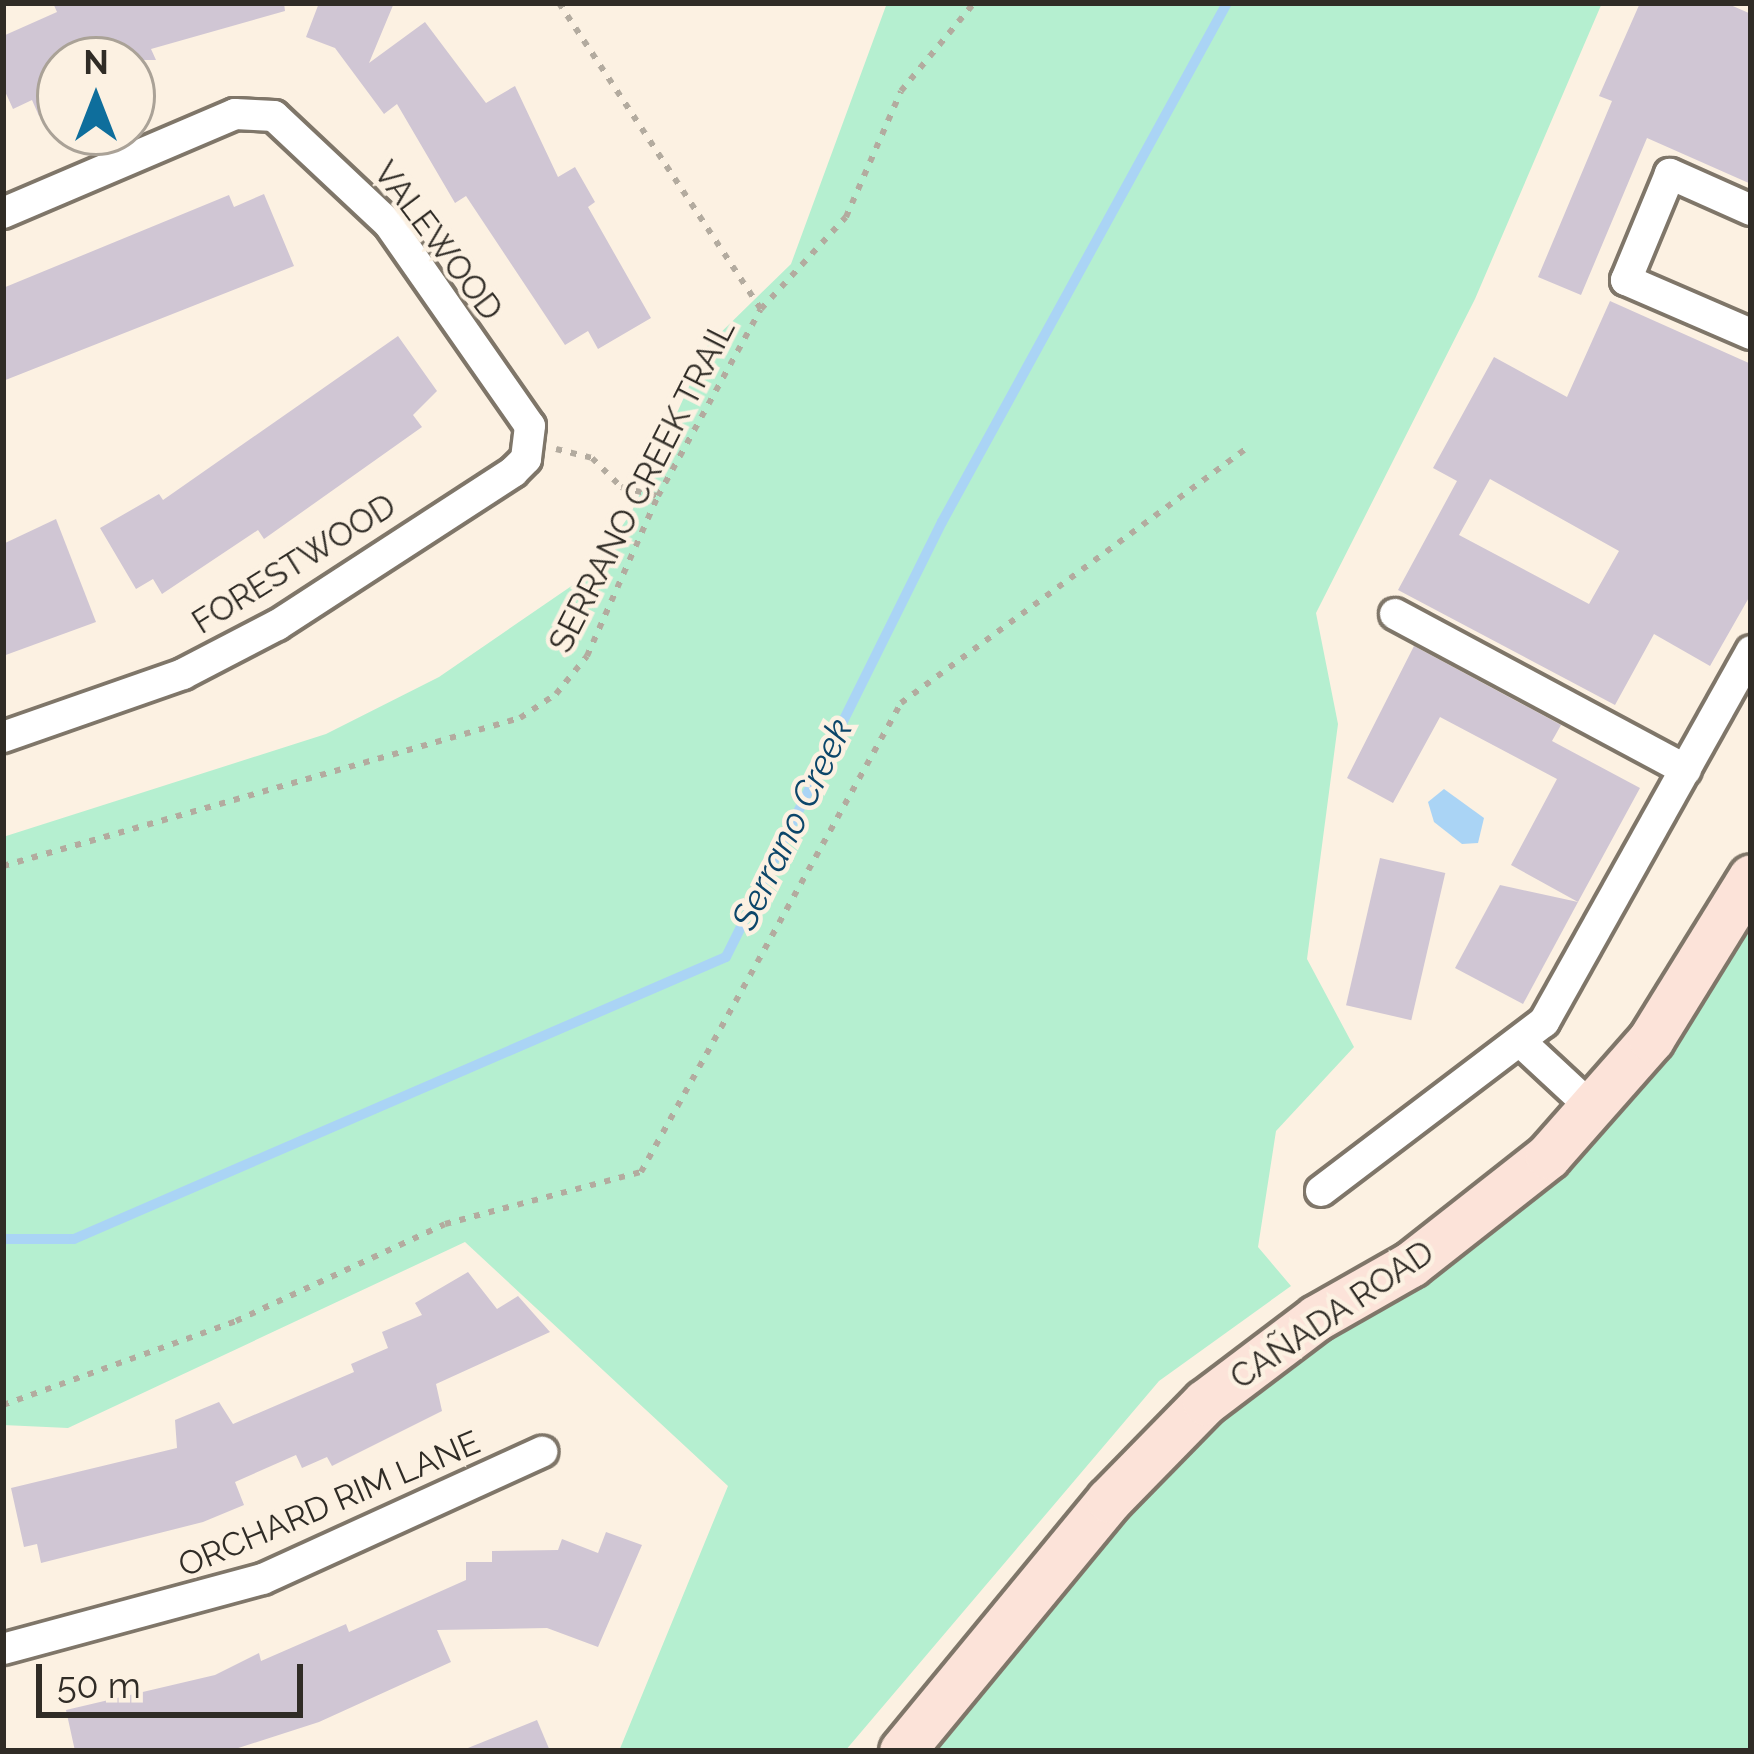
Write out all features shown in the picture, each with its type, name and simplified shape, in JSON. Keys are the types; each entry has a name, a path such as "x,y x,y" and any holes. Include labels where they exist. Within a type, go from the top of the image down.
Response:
{"street":[{"name":"VALEWOOD","path":"3,213 256,112 289,123 389,224 521,410 530,442"},
{"path":"1751,210 1670,173 1626,280 1751,334"},
{"name":"FORESTWOOD","path":"3,737 183,674 278,625 512,472 530,442"},
{"path":"1395,614 1686,770"},
{"path":"1321,1191 1523,1044 1751,651"},
{"name":"CAÑADA ROAD","path":"902,1751 1109,1499 1205,1402 1498,1201 1593,1109 1651,1039 1751,877"},
{"path":"1523,1044 1593,1109"},
{"name":"ORCHARD RIM LANE","path":"3,1648 263,1579 542,1452"}],"path":[{"path":"559,3 761,309"},
{"name":"SERRANO CREEK TRAIL","path":"3,866 520,718 586,656 658,496 761,309 846,217 901,92 974,3"},
{"path":"530,442 592,458 621,487 658,496"},
{"path":"3,1405 236,1321 446,1224 641,1172 901,703 1247,448"}],"green space":[{"path":"887,3 1602,3 1475,299 1316,613 1338,724 1307,959 1354,1047 1276,1131 1258,1247 1291,1286 1159,1381 845,1751 619,1751 728,1486 465,1242 68,1428 3,1425 3,837 326,734 439,677 589,574 631,513 708,345 791,264"},
{"path":"1751,927 1751,1751 932,1751 1172,1464 1285,1366 1537,1196 1622,1111"}],"water":[{"path":"1444,789 1484,818 1478,843 1462,844 1434,822 1428,802"}],"building":[{"path":"53,3 284,3 285,11 156,48 156,36 36,36 36,109 32,100 13,109 3,87 3,36 57,12"},
{"path":"319,3 394,3 369,63 425,22 486,103 515,86 558,177 575,167 595,202 588,207 651,318 598,349 588,331 565,345 466,196 455,203 397,104 384,114 335,48 306,37"},
{"path":"1640,3 1726,3 1751,14 1751,184 1647,138 1581,295 1538,277 1612,101 1599,96"},
{"path":"264,194 294,266 3,381 3,288 229,195 234,207"},
{"path":"1610,301 1751,364 1751,594 1710,666 1654,634 1615,705 1398,590 1457,481 1433,468 1494,357 1567,397","holes":["1490,479 1619,551 1589,604 1459,535"]},
{"path":"398,336 437,391 413,415 422,427 264,539 258,530 162,594 153,579 136,589 100,528 159,494 163,500"},
{"path":"56,519 96,622 3,656 3,544"},
{"path":"1414,646 1561,725 1552,741 1640,788 1578,902 1511,865 1557,779 1440,717 1393,803 1347,778"},
{"path":"1380,858 1445,873 1411,1020 1346,1005"},
{"path":"1500,885 1578,902 1523,1004 1455,968"},
{"path":"468,1272 497,1309 518,1296 550,1332 436,1384 442,1411 332,1466 327,1457 302,1468 296,1455 235,1482 244,1505 203,1522 41,1563 37,1544 24,1547 11,1488 177,1448 175,1420 219,1402 233,1424 354,1372 351,1364 388,1348 382,1332 422,1315 415,1303"},
{"path":"606,1532 642,1545 598,1647 547,1628 437,1630 451,1662 319,1722 229,1751 75,1751 66,1710 215,1675 259,1653 261,1661 346,1624 349,1632 466,1580 466,1562 492,1562 492,1551 558,1550 562,1539 598,1553"},
{"path":"537,1720 550,1751 463,1751 463,1750"}],"waterway":[{"name":"Serrano Creek","path":"3,1239 74,1239 726,957 942,522 1227,3"}]}
